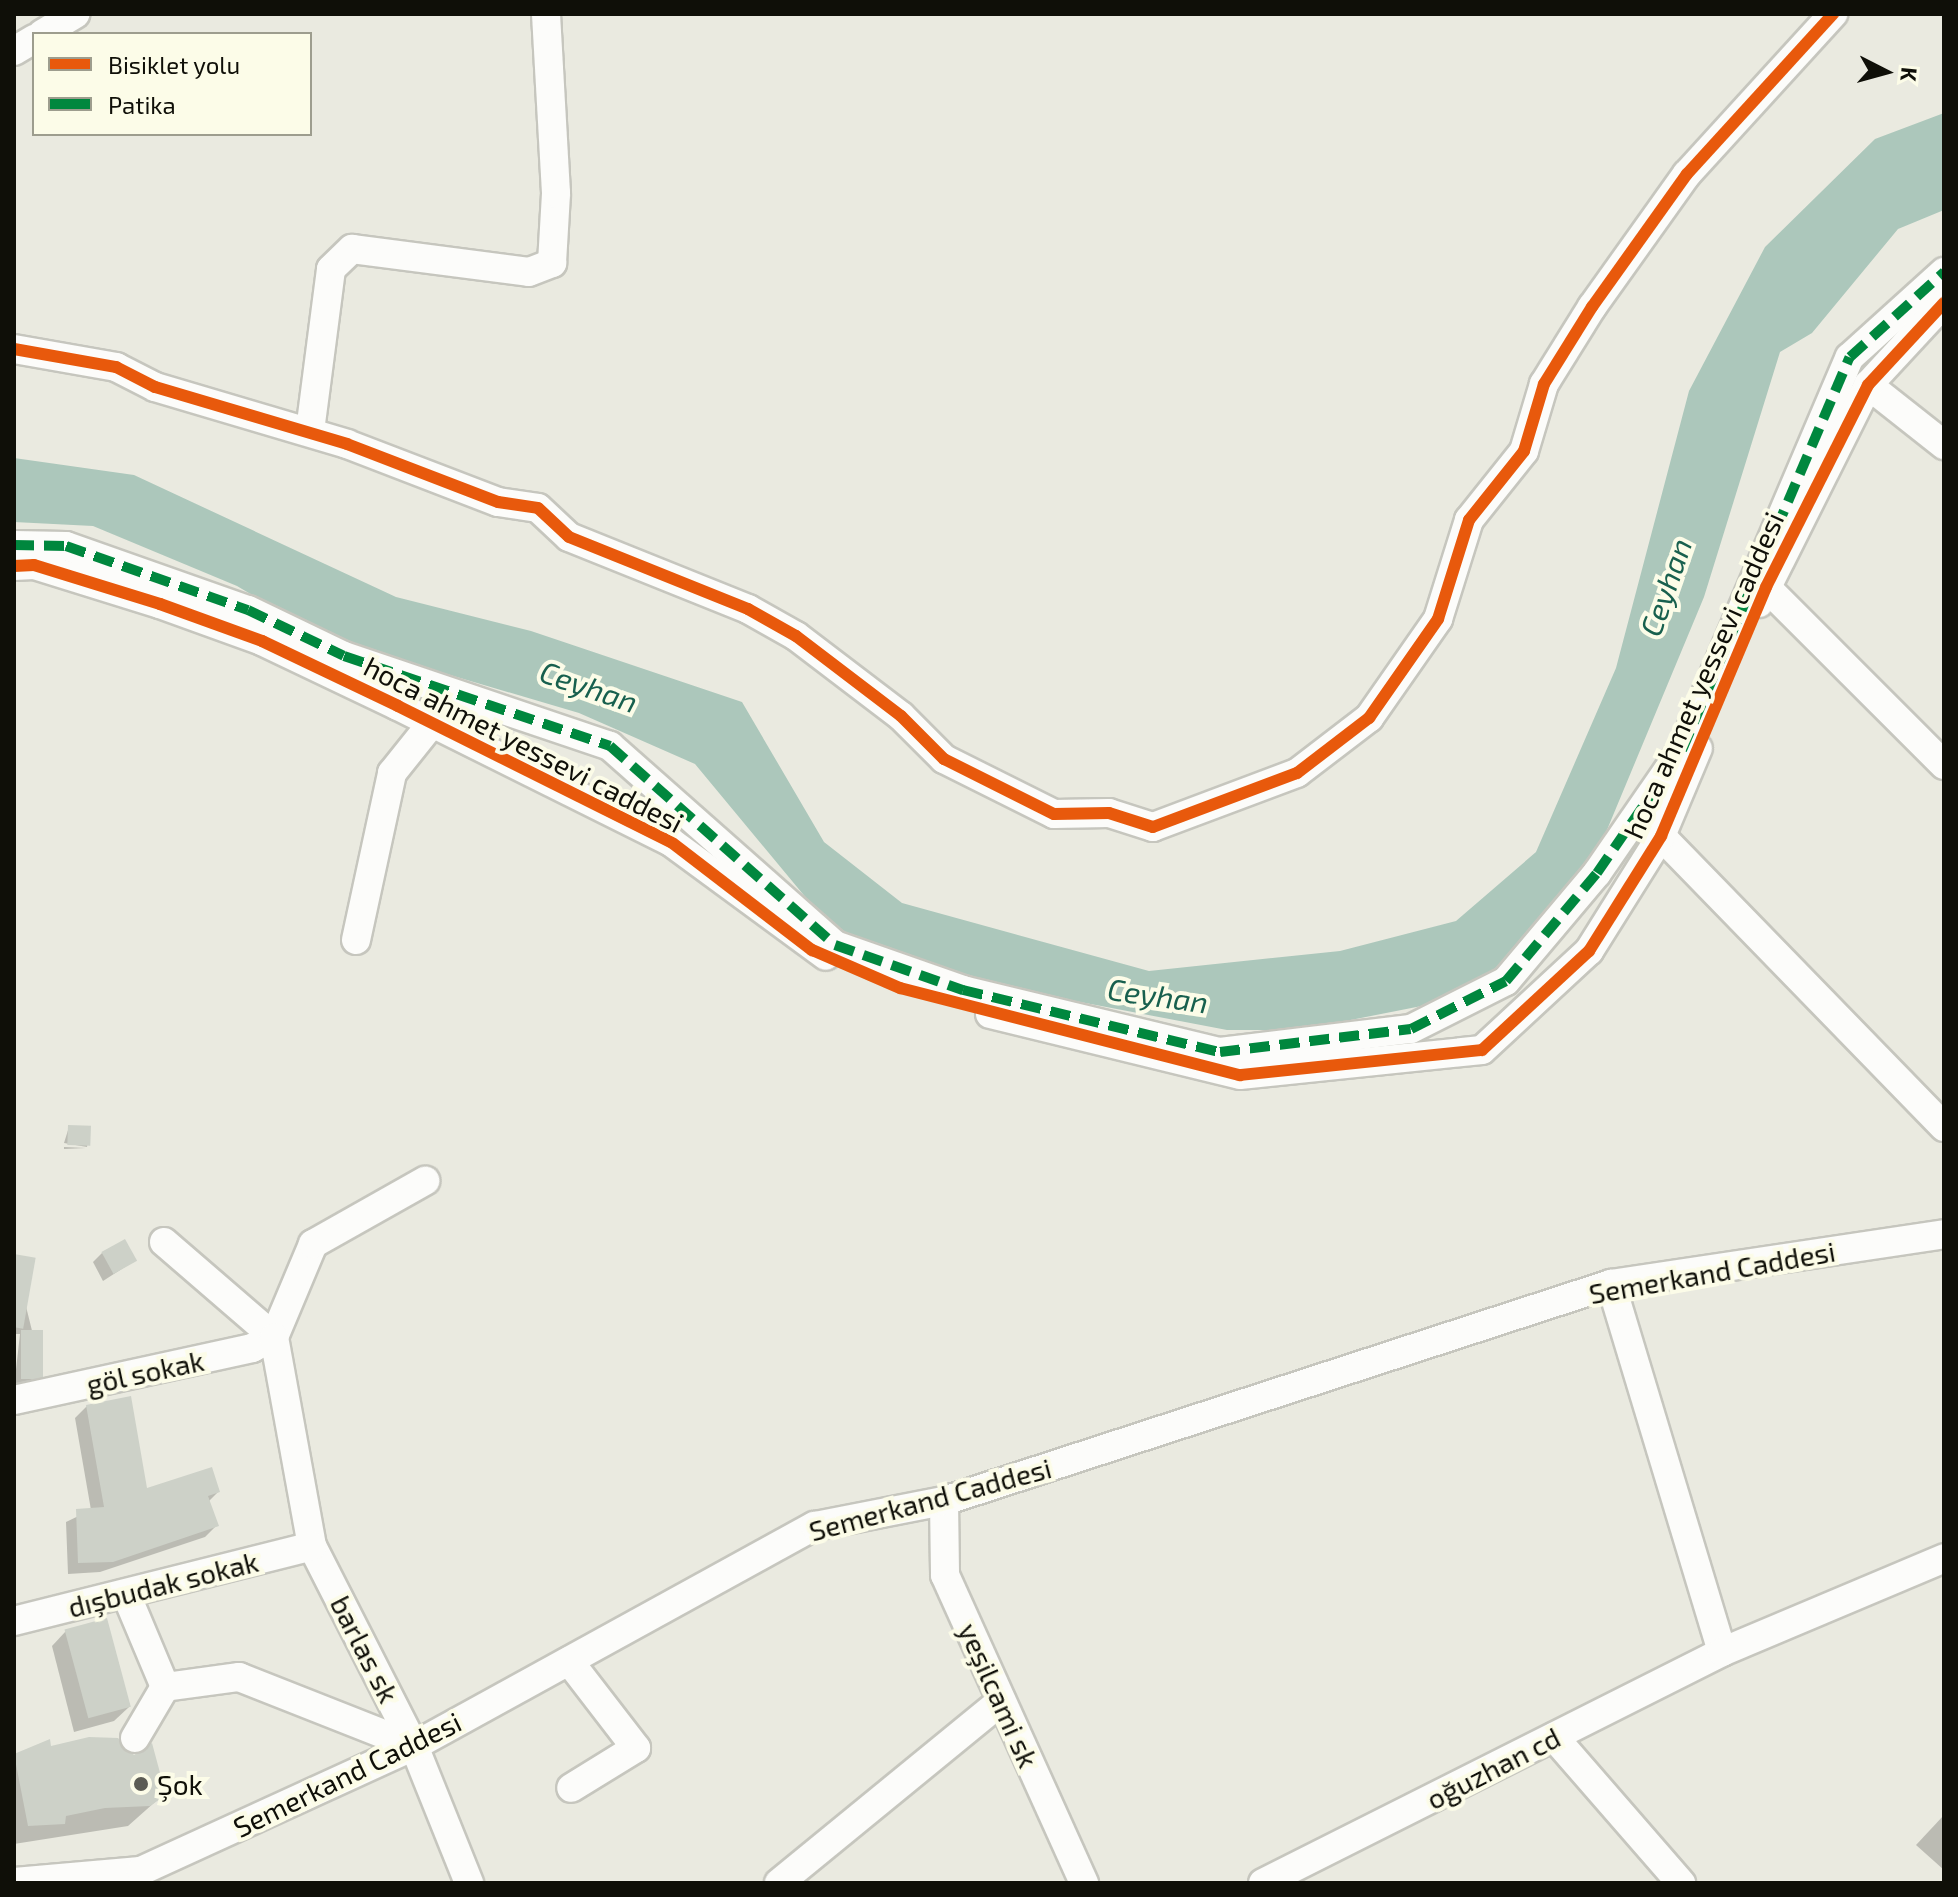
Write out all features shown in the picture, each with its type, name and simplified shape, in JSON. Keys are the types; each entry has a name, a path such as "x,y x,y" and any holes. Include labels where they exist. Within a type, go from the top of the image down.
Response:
{"street":[{"path":"45,32 75,14"},
{"path":"310,431 331,269 352,249 529,272 552,263 556,193 546,14"},
{"path":"14,349 77,356 310,431 498,502 538,508 569,537 748,609 843,669 944,759 1054,814 1109,813 1153,827 1297,773 1369,718 1438,619 1469,520 1524,451 1544,384 1592,307 1687,174 1833,14"},
{"path":"14,51 32,40"},
{"path":"14,545 66,546 248,610 344,656 610,746 835,945 963,990 1220,1052 1411,1029 1506,981 1597,873 1682,750 1850,357 1944,272"},
{"name":"hoca ahmet yessevi caddesi","path":"14,566 48,569 262,641 671,842 812,950 900,988 1240,1075 1482,1050 1589,951 1661,836 1766,587 1868,385 1944,303"},
{"path":"1868,385 1944,445"},
{"path":"1766,587 1944,765"},
{"path":"356,940 392,773 432,723"},
{"path":"1661,836 1944,1127"},
{"path":"164,1242 274,1337 313,1244 425,1181"},
{"name":"Semerkand Caddesi","path":"14,1882 143,1877 414,1746 815,1526 944,1501 1611,1284 1944,1234"},
{"path":"1611,1284 1722,1652"},
{"name":"göl sokak","path":"14,1400 252,1348 274,1337"},
{"name":"barlas sk","path":"274,1337 312,1546 414,1746"},
{"name":"yeşilcami sk","path":"944,1501 945,1575 1084,1883"},
{"name":"dışbudak sokak","path":"14,1621 312,1546"},
{"name":"oğuzhan cd","path":"1263,1883 1722,1652 1944,1558"},
{"path":"126,1594 165,1687 135,1738"},
{"path":"569,1661 636,1748 571,1788"},
{"name":"barlas sk","path":"165,1687 239,1677 414,1746"},
{"path":"779,1883 1001,1701"},
{"path":"1554,1737 1681,1883"},
{"path":"414,1746 469,1883"}],"water":[{"name":"Ceyhan","path":"1944,113 1944,210 1898,229 1812,333 1780,352 1704,597 1599,849 1521,954 1462,998 1300,1030 1227,1030 949,977 836,934 695,764 579,713 325,638 237,586 93,526 14,522 14,458 134,475 396,597 531,631 742,702 824,842 902,903 1149,971 1340,951 1456,921 1536,852 1616,668 1689,391 1765,247 1875,139"}],"building":[{"path":"68,1125 91,1126 90,1146 67,1145"},
{"path":"125,1239 137,1261 114,1274 101,1252"},
{"path":"14,1254 36,1258 23,1329 14,1327"},
{"path":"21,1330 43,1330 43,1379 21,1379"},
{"path":"131,1396 147,1488 212,1467 220,1492 208,1496 219,1526 113,1562 78,1563 76,1509 104,1507 86,1405"},
{"path":"107,1618 131,1707 88,1718 64,1629"},
{"path":"89,1737 118,1738 134,1755 152,1743 166,1795 150,1806 105,1808 66,1816 65,1824 28,1826 14,1754 50,1739 51,1746"}],"marked path":[{"path":"14,545 66,546 248,610 344,656 610,746 835,945 963,990 1220,1052 1411,1029 1506,981 1597,873 1682,750 1850,357 1944,272"}],"cycle path":[{"path":"14,349 116,367 155,387 347,444 498,502 538,508 569,537 748,609 796,636 901,716 944,759 1054,814 1109,813 1153,827 1297,773 1369,718 1438,619 1469,520 1524,451 1544,384 1592,307 1687,174 1833,14"},
{"path":"14,566 34,565 160,604 262,641 671,842 812,950 900,988 1240,1075 1482,1050 1589,951 1661,836 1766,587 1868,385 1944,303"}],"place":[{"name":"Şok","path":"141,1784"}]}
